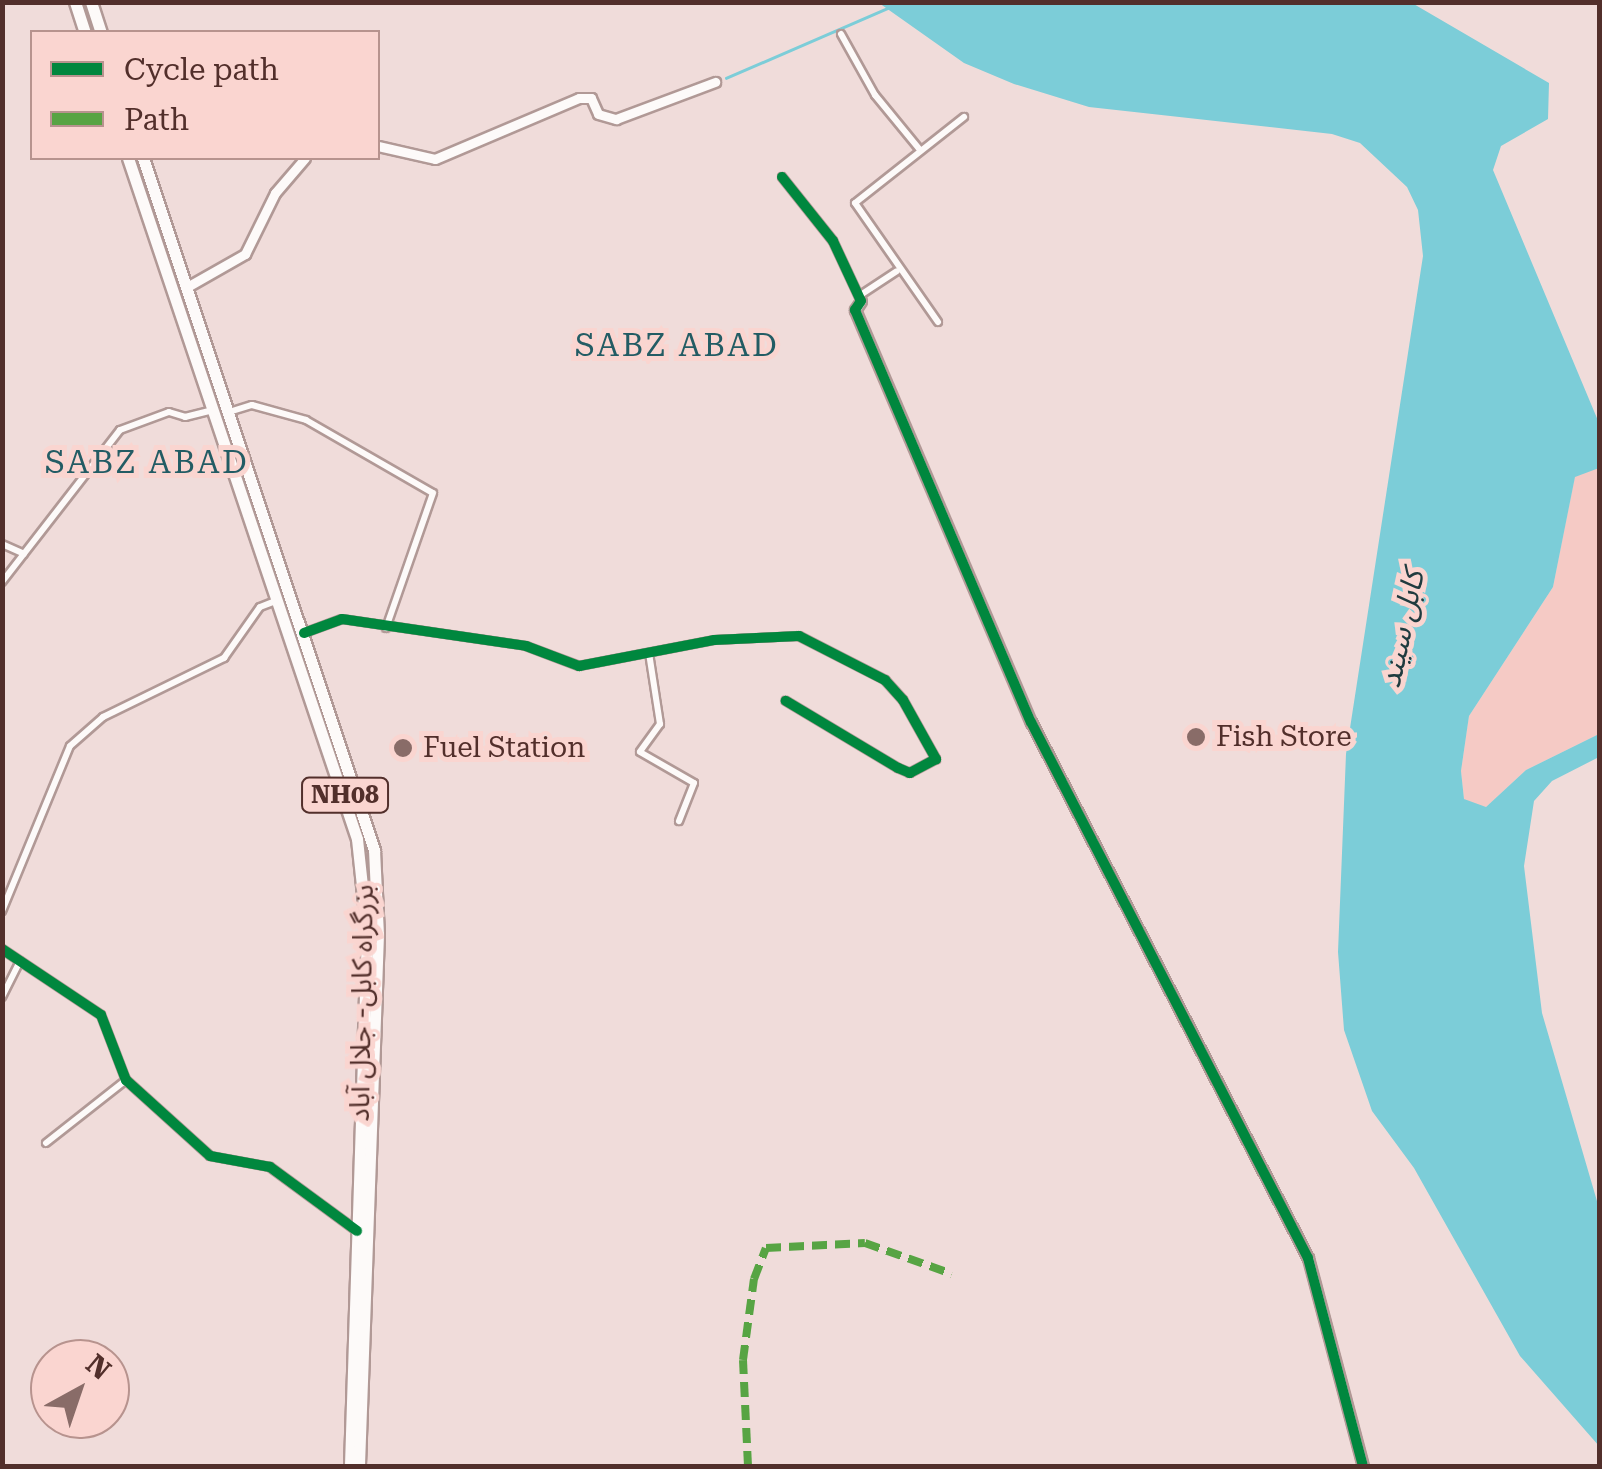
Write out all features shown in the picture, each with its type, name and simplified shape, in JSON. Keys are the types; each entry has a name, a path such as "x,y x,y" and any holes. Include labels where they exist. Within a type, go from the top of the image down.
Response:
{"highway":[{"path":"75,2 85,30"},
{"path":"91,2 100,30"},
{"name":"بزرگراه کابل- جلال آباد","path":"129,160 214,410 285,598 304,632 374,850 378,934 360,1466"},
{"name":"بزرگراه کابل- جلال آباد","path":"144,160 229,412 347,801 366,890 350,1466"}],"street":[{"path":"841,34 875,95 920,150"},
{"path":"380,146 435,159 579,98 591,98 598,114 616,119 715,82"},
{"path":"938,322 897,271 855,203 964,116"},
{"path":"187,288 244,254 275,193 303,160"},
{"path":"782,177 832,240 860,298"},
{"path":"897,271 860,298 855,310 1031,722 1308,1258 1363,1466"},
{"path":"229,412 252,405 306,420 432,492 386,628"},
{"path":"2,582 120,430 170,412 185,417 214,410"},
{"path":"2,544 24,554"},
{"path":"2,911 70,746 103,717 224,658 260,607 285,598"},
{"path":"304,632 342,619 526,646 579,666 714,640 799,636 885,680 903,700 936,760 910,772 898,768 786,702"},
{"path":"650,654 660,724 640,752 694,783 678,821"},
{"path":"2,949 100,1015 126,1080 210,1156 270,1167 357,1231"},
{"path":"2,997 20,962"},
{"path":"46,1143 126,1080"}],"shaded area":[{"path":"1591,467 1599,468 1599,734 1526,770 1486,807 1475,806 1464,799 1461,771 1469,716 1553,587 1575,476"}],"water":[{"name":"کابل سيند","path":"879,3 1412,3 1549,83 1548,119 1501,146 1493,170 1599,423 1599,468 1575,477 1553,587 1469,716 1461,771 1464,799 1486,807 1526,770 1599,734 1599,757 1552,781 1534,801 1524,866 1542,1013 1599,1208 1599,1446 1520,1356 1414,1168 1372,1111 1344,1030 1338,952 1346,754 1423,256 1418,210 1407,187 1360,143 1332,134 1089,107 1014,84 964,63"}],"waterway":[{"path":"726,78 890,7"}],"marked path":[{"path":"748,1466 743,1360 754,1279 766,1248 865,1243 952,1274"}],"cycle path":[{"path":"782,177 833,241 861,301 855,310 1031,722 1308,1258 1363,1466"},
{"path":"304,633 342,619 526,646 579,666 714,640 799,636 885,680 903,700 936,759 910,773 786,701"},
{"path":"2,949 101,1015 126,1080 210,1156 270,1167 357,1231"}],"place":[{"name":"Fish Store","path":"1196,737"},
{"name":"Fuel Station","path":"403,748"}],"district":[{"name":"SABZ ABAD","path":"677,345"},
{"name":"SABZ ABAD","path":"147,462"}]}
